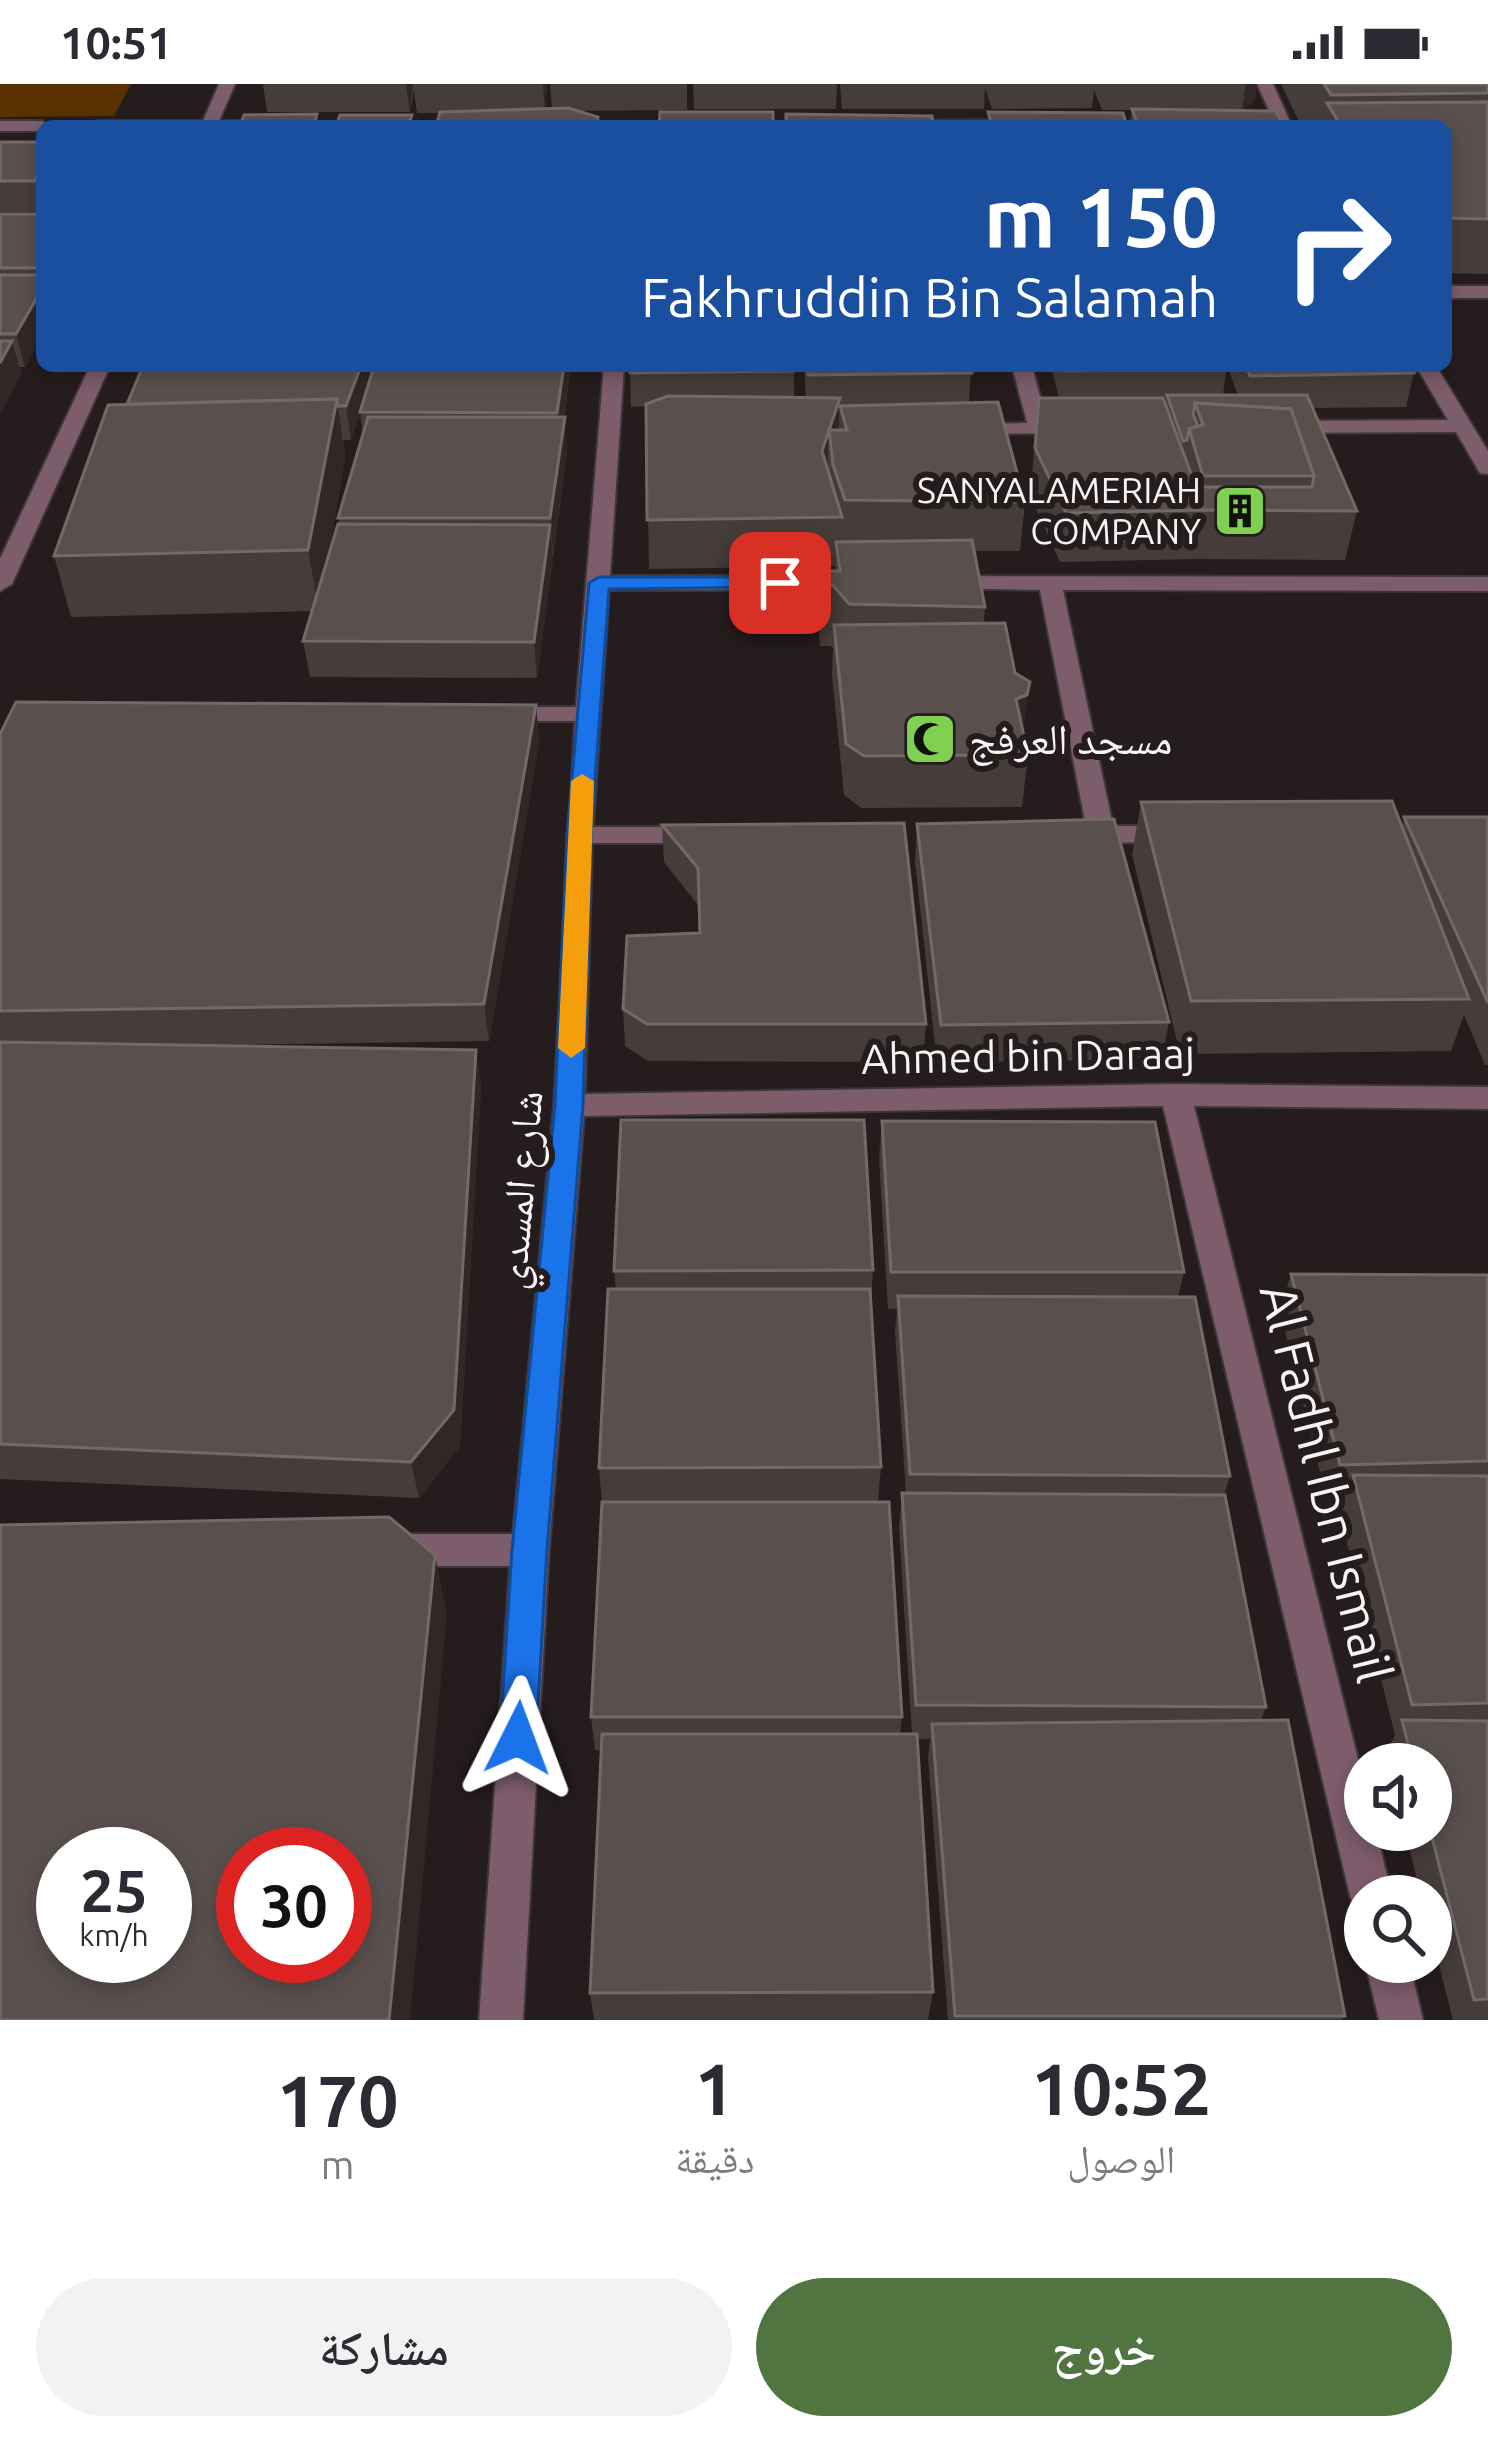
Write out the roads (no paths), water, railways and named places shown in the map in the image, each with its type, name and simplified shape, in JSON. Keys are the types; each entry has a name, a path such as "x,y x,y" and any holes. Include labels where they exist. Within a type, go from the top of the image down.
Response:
{"street":[{"path":"211,120 226,84"},
{"path":"1264,84 1281,120"},
{"path":"0,126 36,126"},
{"path":"1452,292 1488,292"},
{"path":"0,584 97,372"},
{"name":"شارع المسدي","path":"501,2020 530,1550 569,1105 587,714 599,583 621,430 615,372"},
{"path":"1024,372 1039,430"},
{"path":"1430,372 1488,468"},
{"path":"1251,428 1463,426"},
{"path":"943,430 1086,429"},
{"path":"599,583 1488,584"},
{"path":"1050,583 1100,835"},
{"path":"470,715 587,714"},
{"path":"1053,835 1214,834"},
{"path":"579,835 721,835"},
{"name":"Ahmed bin Daraaj","path":"569,1105 1176,1095 1488,1098"},
{"name":"Al Fadhl Ibn Ismail","path":"1176,1095 1365,1875"},
{"path":"345,1551 530,1550"},
{"path":"1392,1983 1401,2020"}],"place":[{"name":"SANYALAMERIAH COMPANY","path":"1240,511"},
{"name":"مسجد العرفج","path":"930,739"}]}
